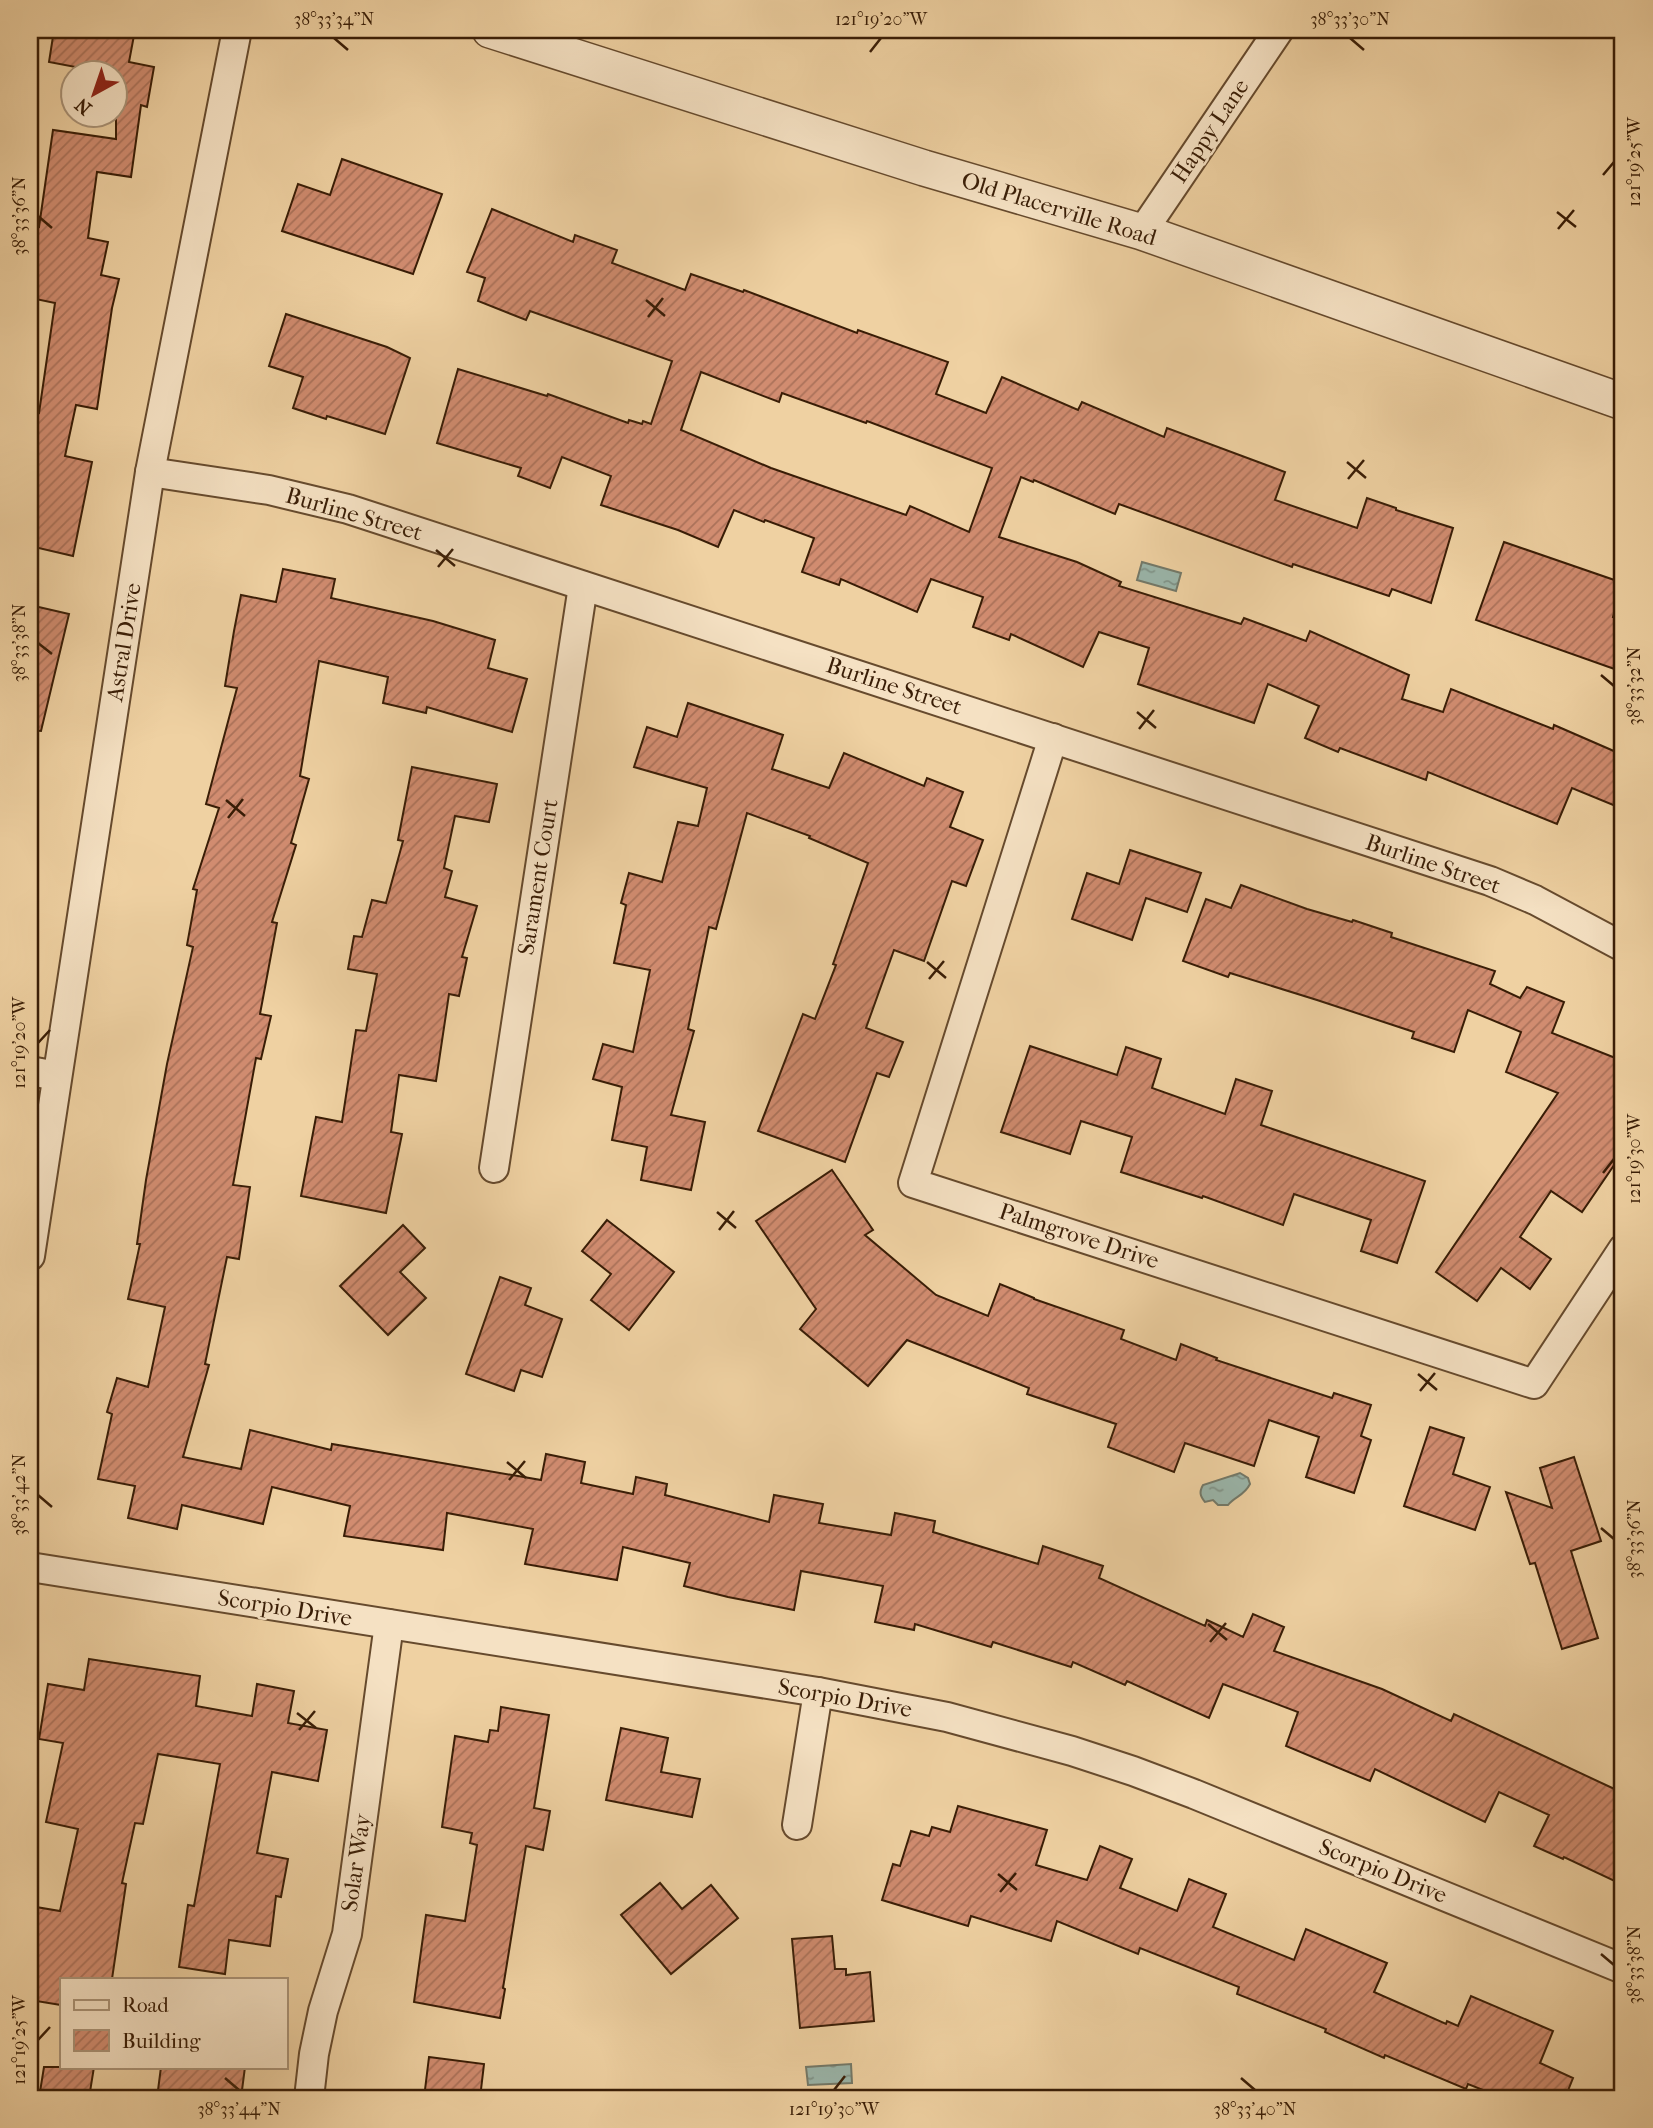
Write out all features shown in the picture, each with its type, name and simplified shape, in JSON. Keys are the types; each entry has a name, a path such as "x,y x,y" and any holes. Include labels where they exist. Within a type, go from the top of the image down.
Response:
{"street":[{"name":"Astral Drive","path":"30,1256 150,472 237,30"},
{"name":"Old Placerville Road","path":"490,30 924,168 1142,232 1623,402"},
{"name":"Happy Lane","path":"1142,232 1279,30"},
{"name":"Burline Street","path":"150,472 306,498 348,509 1490,881 1535,900 1623,947"},
{"name":"Sarament Court","path":"494,1168 583,586"},
{"name":"Palmgrove Drive","path":"1053,738 913,1183 1534,1384 1623,1249"},
{"path":"30,1071 57,1076"},
{"name":"Scorpio Drive","path":"30,1567 818,1692 947,1717 1072,1751 1133,1771 1623,1969"},
{"name":"Solar Way","path":"309,2098 323,2011 346,1934 389,1624"},
{"path":"797,1825 818,1692"}],"water":[{"path":"1142,562 1181,573 1176,591 1137,580"},
{"path":"1240,1473 1248,1478 1250,1484 1228,1505 1218,1505 1213,1500 1205,1502 1202,1498 1203,1485"},
{"path":"851,2064 852,2083 808,2085 806,2067"}],"building":[{"path":"54,30 135,30 129,60 60,60 60,64 49,62"},
{"path":"130,62 154,67 147,107 141,105 131,177 97,172 88,238 108,242 101,275 119,279 97,409 76,405 65,456 92,462 73,556 30,546 30,411 39,413 55,303 31,298 35,278 30,276 30,225 39,227 53,130 116,139 116,130 130,130"},
{"path":"342,159 442,194 413,274 282,231 298,184 330,195"},
{"path":"492,209 573,242 575,235 617,250 612,263 685,290 691,274 948,362 936,394 986,413 1002,377 1078,410 1082,402 1164,437 1167,428 1285,472 1275,500 1357,528 1367,498 1453,528 1431,603 1392,589 1389,596 1293,564 1292,567 1119,504 1115,514 1021,477 999,537 1077,562 1121,582 1119,586 1241,624 1244,618 1306,641 1310,631 1409,675 1402,699 1443,712 1451,689 1553,729 1554,725 1623,755 1623,809 1572,788 1557,824 1428,772 1426,780 1340,748 1338,752 1305,738 1319,706 1268,684 1254,723 1138,684 1149,648 1099,632 1083,667 1011,634 1009,640 973,627 983,597 931,579 917,612 841,579 839,585 802,572 814,538 765,520 764,522 734,510 718,547 678,530 601,505 611,476 562,457 550,488 518,476 521,468 437,443 458,369 547,396 548,394 628,423 629,420 651,424 672,361 530,311 526,320 478,301 485,278 467,272","holes":["701,372 779,402 782,393 866,423 867,421 992,468 969,532 910,506 906,515 771,468 681,430"]},
{"path":"286,314 387,347 410,358 385,434 293,408 303,377 269,366"},
{"path":"1504,542 1623,583 1613,617 1623,620 1623,672 1476,620"},
{"path":"283,569 335,579 331,598 433,621 495,640 488,668 527,679 512,732 427,707 426,713 383,703 388,677 319,661 300,776 309,779 291,843 296,845 272,922 277,923 260,1014 271,1016 261,1059 256,1058 233,1185 250,1187 239,1259 227,1257 205,1364 209,1365 183,1457 241,1469 250,1430 331,1450 332,1444 541,1480 546,1454 585,1462 581,1483 633,1494 636,1477 667,1484 665,1495 769,1522 774,1495 823,1504 819,1523 891,1535 895,1513 935,1521 933,1532 1038,1564 1043,1546 1103,1566 1099,1578 1205,1626 1207,1620 1243,1637 1253,1614 1284,1627 1274,1651 1382,1689 1451,1721 1454,1714 1623,1793 1623,1885 1534,1846 1549,1815 1499,1792 1485,1822 1375,1769 1370,1781 1286,1746 1298,1712 1223,1684 1209,1718 1127,1681 1125,1685 1073,1662 1071,1667 993,1642 991,1647 915,1624 914,1630 875,1622 883,1586 801,1571 794,1610 684,1586 690,1563 623,1547 617,1580 525,1564 533,1529 447,1513 443,1550 344,1536 350,1506 272,1487 263,1524 182,1505 177,1529 128,1518 135,1486 98,1479 112,1414 107,1412 117,1378 148,1387 165,1307 128,1299 140,1244 137,1244 146,1180 167,1064 193,947 187,945 197,890 193,889 219,808 206,804 237,688 225,686 241,595 276,602"},
{"path":"30,605 69,614 41,731 30,730"},
{"path":"688,703 783,735 772,769 829,788 844,753 924,786 927,778 963,792 950,827 983,840 966,886 952,881 924,961 894,950 866,1028 903,1042 889,1077 877,1073 845,1162 758,1131 803,1014 815,1019 836,965 833,964 868,863 809,838 810,836 747,813 716,929 709,927 688,1029 694,1031 671,1115 705,1122 691,1190 641,1180 647,1147 612,1140 622,1087 593,1079 603,1044 633,1052 650,970 614,963 626,905 621,903 629,873 662,882 678,822 698,826 707,788 634,767 647,727 677,737"},
{"path":"412,767 497,784 489,822 455,816 444,868 452,871 445,897 477,906 462,957 467,958 459,996 449,994 436,1081 399,1075 391,1132 402,1134 386,1213 301,1196 316,1117 342,1122 356,1030 366,1031 377,974 348,969 354,936 362,937 372,900 386,903 403,841 398,840"},
{"path":"1130,850 1201,873 1187,912 1146,898 1132,940 1072,919 1087,873 1119,884"},
{"path":"1241,885 1307,909 1392,933 1391,937 1495,971 1490,984 1520,998 1527,987 1564,1002 1552,1033 1623,1061 1623,1152 1582,1212 1551,1191 1520,1237 1551,1259 1530,1289 1501,1268 1477,1301 1436,1272 1558,1093 1506,1072 1521,1032 1468,1010 1454,1052 1412,1038 1414,1032 1230,973 1228,977 1183,961 1206,899 1231,908"},
{"path":"1030,1046 1117,1075 1126,1047 1161,1059 1152,1088 1225,1114 1236,1079 1272,1091 1261,1125 1425,1181 1397,1263 1361,1251 1371,1220 1294,1194 1283,1225 1203,1196 1202,1198 1121,1172 1132,1137 1081,1121 1070,1154 1001,1132"},
{"path":"832,1170 873,1230 865,1235 936,1295 988,1316 1000,1284 1034,1299 1124,1330 1121,1339 1176,1360 1181,1344 1217,1358 1216,1360 1332,1398 1334,1393 1371,1405 1361,1436 1371,1440 1354,1493 1306,1477 1319,1437 1269,1420 1254,1466 1185,1443 1174,1472 1108,1447 1116,1424 1027,1394 1029,1388 907,1340 868,1386 800,1329 816,1309 756,1221"},
{"path":"607,1220 674,1272 629,1330 591,1300 611,1274 582,1251"},
{"path":"403,1225 425,1248 400,1272 426,1298 388,1335 340,1286"},
{"path":"500,1277 531,1288 525,1305 562,1319 542,1377 521,1370 514,1391 466,1374"},
{"path":"1430,1427 1464,1438 1453,1474 1490,1487 1475,1530 1404,1506"},
{"path":"1574,1457 1601,1541 1571,1551 1598,1638 1562,1649 1535,1563 1530,1564 1506,1492 1552,1508 1540,1468"},
{"path":"89,1659 200,1676 196,1706 252,1716 257,1684 294,1691 288,1723 327,1730 318,1781 272,1772 257,1853 288,1859 281,1897 276,1896 270,1946 229,1940 225,1974 179,1967 188,1905 194,1906 220,1764 158,1754 143,1824 135,1823 122,1883 126,1884 112,1978 60,1978 60,2005 30,2000 30,1906 60,1911 78,1829 46,1822 63,1743 39,1739 48,1684 84,1690"},
{"path":"501,1707 549,1715 534,1808 550,1811 543,1850 526,1846 500,2018 414,2002 426,1915 465,1921 477,1845 470,1843 472,1833 442,1827 455,1736 488,1742 490,1730 498,1731"},
{"path":"621,1728 668,1738 661,1772 700,1779 692,1817 606,1800"},
{"path":"958,1806 1047,1830 1036,1865 1087,1880 1100,1846 1132,1859 1120,1888 1177,1911 1189,1879 1226,1894 1213,1927 1294,1960 1306,1929 1387,1963 1374,1992 1446,2024 1447,2021 1458,2026 1471,1996 1553,2031 1540,2063 1573,2078 1565,2098 1503,2098 1468,2084 1466,2089 1385,2055 1384,2058 1325,2032 1326,2029 1237,1994 1239,1987 1140,1948 1138,1954 1057,1921 1051,1941 971,1916 968,1926 882,1900 893,1864 900,1866 911,1831 929,1836 932,1827 950,1832"},
{"path":"660,1883 682,1909 711,1885 738,1918 671,1974 621,1915"},
{"path":"832,1936 835,1969 846,1969 846,1975 870,1972 874,2021 800,2028 792,1939"},
{"path":"429,2057 484,2064 480,2098 424,2098"},
{"path":"44,2067 94,2068 89,2098 39,2098"},
{"path":"161,2068 245,2068 241,2098 157,2098"}]}
